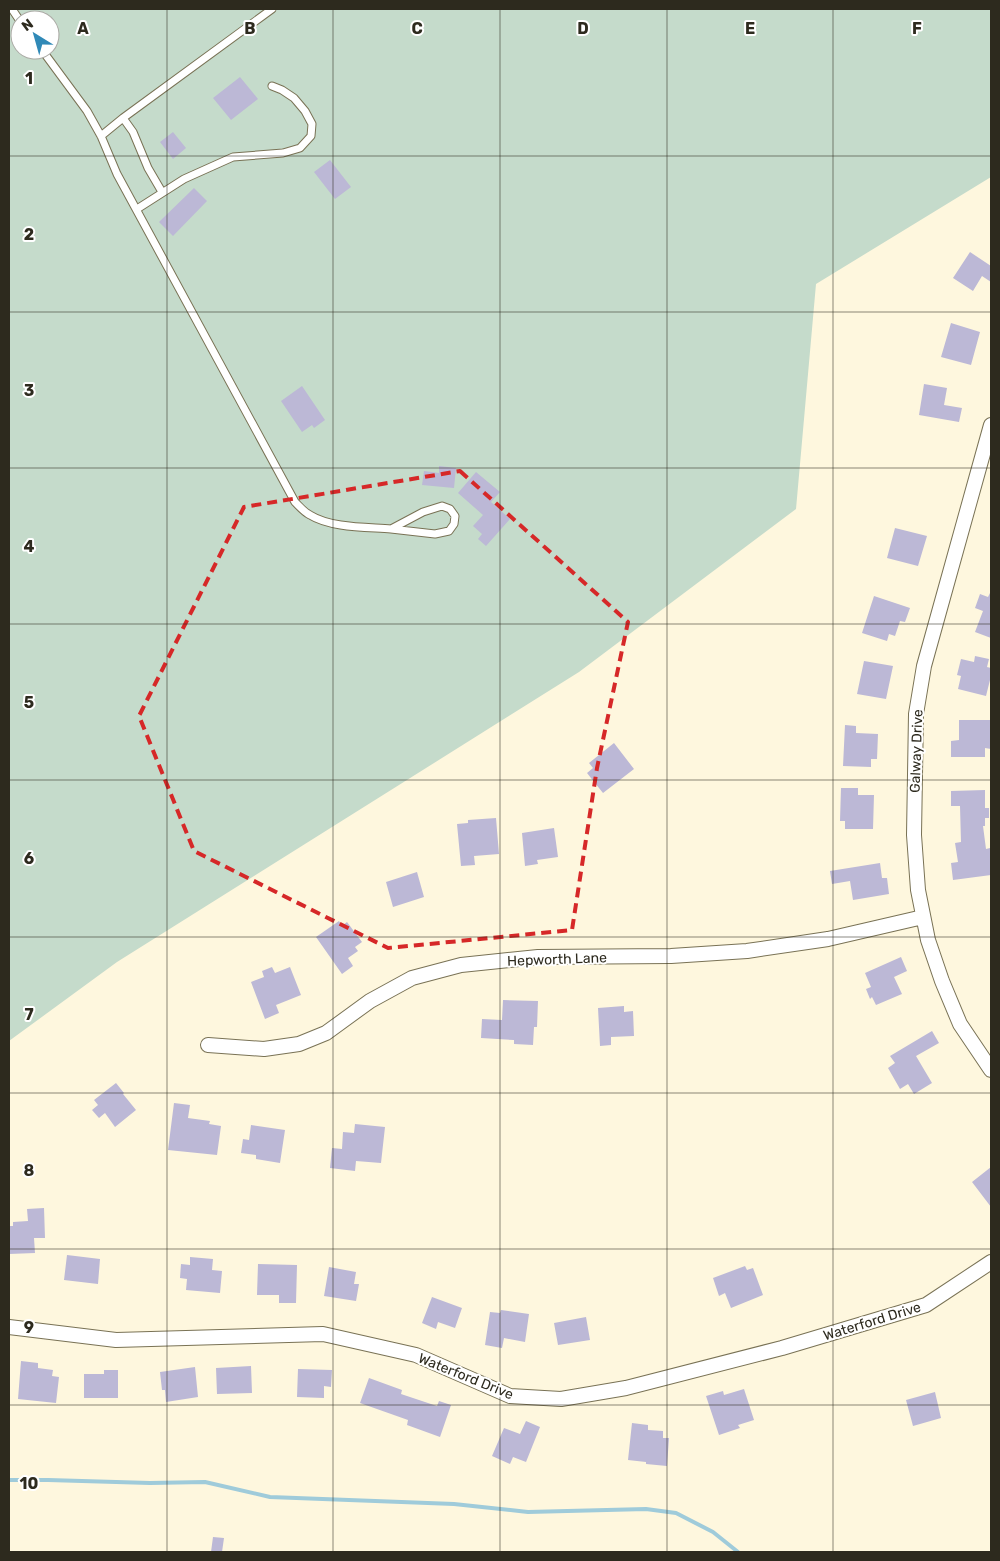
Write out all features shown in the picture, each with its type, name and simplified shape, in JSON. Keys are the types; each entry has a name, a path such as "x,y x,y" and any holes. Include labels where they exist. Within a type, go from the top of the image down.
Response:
{"street":[{"name":"Galway Drive","path":"991,425 924,666 916,714 914,835 918,890 928,940 960,1024 991,1070"},
{"name":"Hepworth Lane","path":"208,1045 264,1050 299,1044 326,1033 370,1001 412,978 461,965 538,957 671,956 747,951 828,938 924,916"},
{"name":"Waterford Drive","path":"9,1327 116,1340 323,1334 416,1356 510,1396 561,1399 626,1388 754,1356 926,1305 991,1262"}],"lane":[{"path":"101,136 272,9"},
{"path":"49,60 87,111 101,136 118,174 295,502 311,516 320,520 353,527 435,534 449,530 454,524 455,516 450,509 442,506 423,512 391,529"},
{"path":"137,209 184,179 233,157 283,153 300,148 311,136 312,124 305,111 294,98 272,86"},
{"path":"123,118 133,132 148,168 162,192"}],"highlighted area":[{"path":"460,471 628,622 597,768 572,930 388,948 194,851 139,716 244,507"}],"green space":[{"path":"9,9 991,9 991,177 816,284 796,509 579,672 117,962 9,1041"}],"building":[{"path":"240,77 258,99 231,120 213,98"},
{"path":"173,132 186,148 173,159 160,142"},
{"path":"330,160 351,187 335,199 314,172"},
{"path":"194,188 207,201 173,236 159,222"},
{"path":"970,252 991,266 991,282 982,276 973,291 953,278"},
{"path":"951,323 980,332 971,365 941,357"},
{"path":"924,384 947,388 944,405 962,408 959,422 919,415"},
{"path":"302,386 325,420 314,428 312,425 302,432 281,401"},
{"path":"439,466 456,468 454,488 422,485 424,471 439,473"},
{"path":"476,472 500,492 491,502 510,519 486,546 478,539 482,534 473,526 483,515 458,493"},
{"path":"895,528 927,536 918,566 887,558"},
{"path":"990,593 991,638 975,632 983,611 975,608 980,594 988,597"},
{"path":"874,596 910,608 905,622 900,621 895,636 889,634 887,641 862,633"},
{"path":"975,656 989,659 987,667 991,668 991,676 986,696 958,689 961,676 957,675 961,659 974,662"},
{"path":"864,661 893,666 886,699 857,694"},
{"path":"959,720 991,720 991,749 985,748 985,757 951,757 951,741 959,740"},
{"path":"845,725 856,726 856,733 878,734 877,759 871,759 871,767 843,766"},
{"path":"614,743 634,769 603,793 587,773 593,768 589,763"},
{"path":"841,788 858,788 858,795 874,795 873,829 845,829 845,821 840,821"},
{"path":"985,790 985,808 989,808 989,818 985,818 985,826 983,826 986,849 990,848 991,875 953,880 951,863 958,862 955,843 961,842 960,806 951,806 951,791"},
{"path":"496,818 499,854 474,856 475,865 461,866 457,824 468,823 468,820"},
{"path":"554,828 558,857 537,860 538,864 525,866 522,833"},
{"path":"880,863 882,878 887,878 889,894 853,900 850,881 832,884 830,871"},
{"path":"417,872 424,897 393,907 386,882"},
{"path":"339,921 342,926 347,922 362,942 355,947 358,951 348,958 353,966 342,974 316,937"},
{"path":"901,957 907,971 894,977 902,994 876,1005 872,997 870,999 866,989 871,987 865,973"},
{"path":"272,967 275,973 290,967 301,995 276,1005 279,1013 265,1019 251,982 264,977 262,971"},
{"path":"503,1000 538,1001 537,1027 534,1027 533,1045 514,1044 514,1040 481,1038 482,1019 502,1020"},
{"path":"624,1006 624,1012 633,1011 634,1036 611,1037 611,1045 600,1046 598,1008"},
{"path":"932,1031 939,1043 916,1056 932,1083 914,1094 908,1084 900,1089 888,1068 895,1063 890,1056"},
{"path":"116,1083 136,1110 115,1127 105,1113 99,1118 92,1110 98,1105 94,1100"},
{"path":"174,1103 190,1105 188,1118 210,1121 209,1124 221,1126 217,1155 168,1150"},
{"path":"355,1124 385,1127 381,1163 356,1161 355,1171 330,1168 332,1148 342,1149 343,1132 354,1133"},
{"path":"251,1125 285,1130 280,1163 256,1159 256,1155 241,1153 243,1139 249,1140"},
{"path":"991,1167 991,1207 972,1182"},
{"path":"44,1208 45,1238 34,1238 35,1253 9,1254 9,1226 13,1226 13,1222 28,1221 27,1209"},
{"path":"67,1255 100,1259 98,1284 64,1280"},
{"path":"190,1257 213,1259 212,1270 222,1271 220,1293 186,1290 187,1279 180,1278 181,1264 190,1265"},
{"path":"258,1264 297,1265 296,1303 279,1303 279,1295 257,1295"},
{"path":"745,1266 747,1270 753,1268 763,1295 731,1308 725,1293 719,1296 713,1278"},
{"path":"329,1267 356,1272 354,1284 359,1284 356,1301 324,1296"},
{"path":"432,1297 462,1308 455,1328 438,1322 436,1329 422,1323"},
{"path":"501,1310 529,1314 525,1342 504,1338 502,1348 485,1345 490,1312 500,1313"},
{"path":"586,1317 590,1340 558,1345 554,1323"},
{"path":"21,1361 38,1363 38,1368 53,1370 52,1376 59,1377 56,1403 18,1399"},
{"path":"251,1366 252,1393 217,1394 216,1368"},
{"path":"195,1367 198,1397 166,1402 165,1390 162,1390 160,1372"},
{"path":"298,1369 332,1370 331,1387 324,1386 324,1398 297,1397"},
{"path":"104,1370 118,1370 118,1398 84,1398 84,1374 104,1374"},
{"path":"369,1378 402,1390 401,1394 437,1406 439,1401 451,1405 440,1437 407,1425 408,1420 360,1403"},
{"path":"744,1389 754,1420 738,1425 740,1428 719,1435 706,1396 723,1391 724,1395"},
{"path":"935,1392 941,1418 913,1426 906,1400"},
{"path":"526,1421 540,1427 526,1462 513,1457 510,1464 492,1456 504,1428 520,1434"},
{"path":"632,1423 648,1425 648,1430 663,1431 663,1438 669,1438 667,1466 628,1460"},
{"path":"213,1537 224,1538 222,1552 211,1552"}],"waterway":[{"path":"9,1480 150,1483 205,1482 270,1497 454,1504 528,1512 646,1509 676,1513 713,1532 738,1552"}]}
